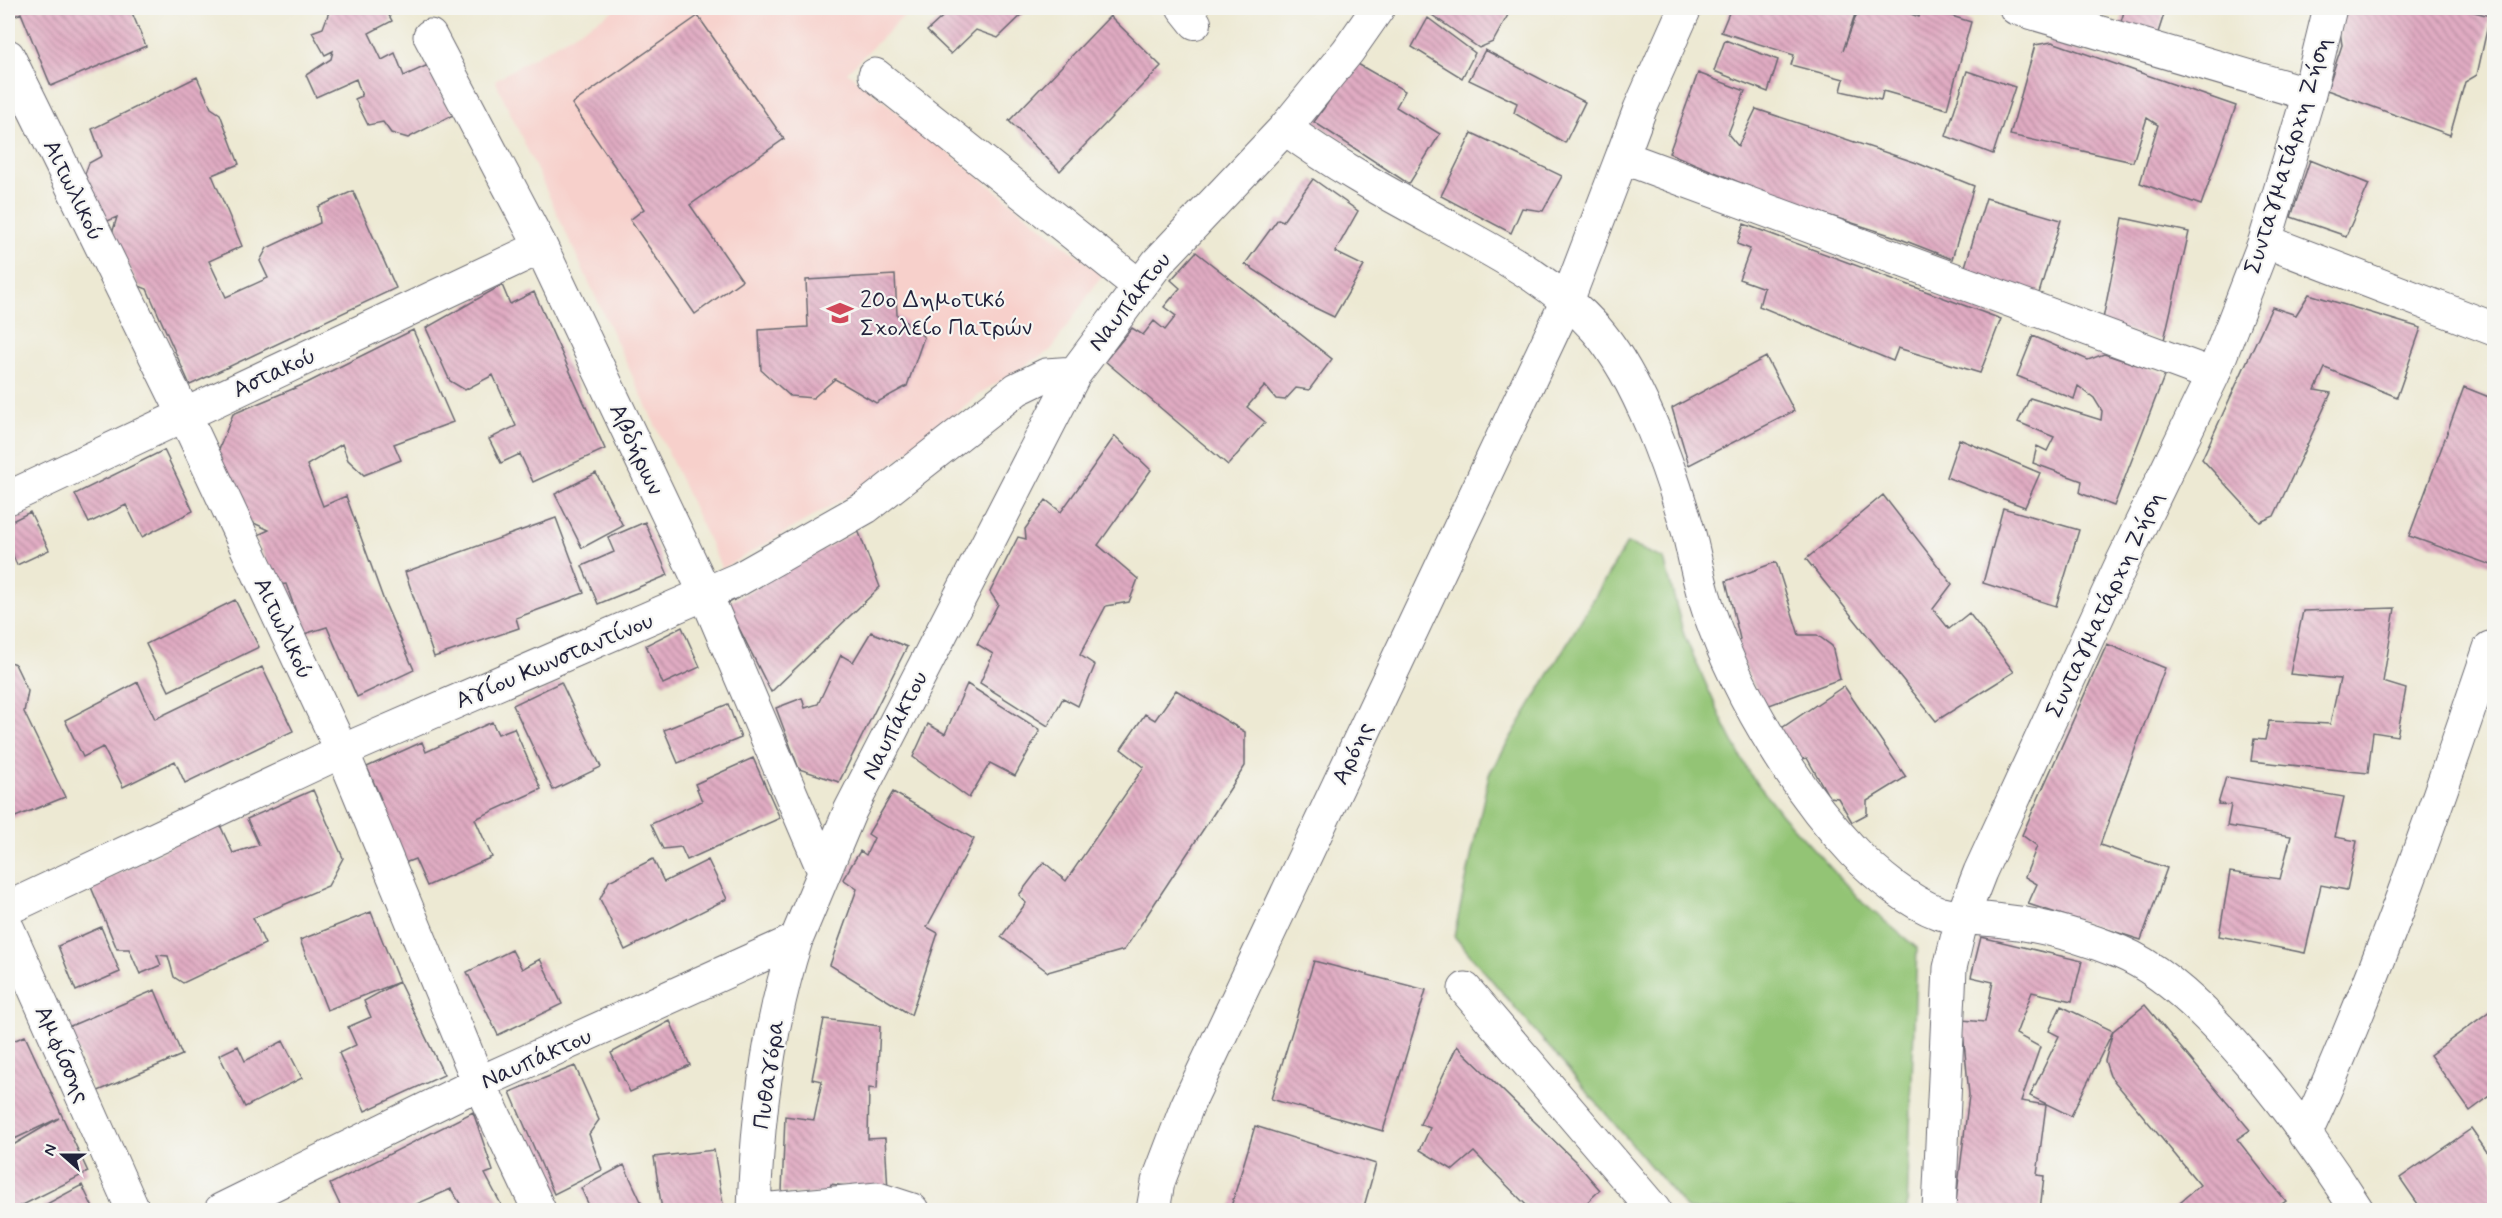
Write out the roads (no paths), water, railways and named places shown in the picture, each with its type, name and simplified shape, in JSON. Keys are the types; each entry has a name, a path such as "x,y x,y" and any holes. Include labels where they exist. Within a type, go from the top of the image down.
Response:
{"street":[{"name":"Ναυπάκτου","path":"221,1210 479,1083 796,940 850,811 1075,373 1139,286 1173,245 1285,128 1348,51 1378,8"},
{"name":"Αρόης","path":"1153,1210 1158,1182 1168,1153 1196,1087 1567,301 1640,109 1685,8"},
{"path":"2016,8 2309,94"},
{"name":"Συνταγματάρχη Ζήση","path":"1939,1210 1950,968 1962,918 1980,872 2117,574 2213,375 2265,241 2309,94 2330,8"},
{"name":"Αβδήρων","path":"430,36 541,247 706,595 824,871"},
{"name":"Αιτωλικού","path":"8,56 184,414 342,751 479,1083 538,1210"},
{"path":"875,75 1139,286"},
{"path":"1285,128 1317,152 1513,262 1567,301 1596,330 1608,347 1654,434 1687,527 1704,596 1730,662 1779,756 1825,819 1871,867 1929,909 1962,918 2036,926 2100,945 2138,960 2205,1015 2266,1084 2357,1210"},
{"path":"1622,157 2213,375"},
{"path":"2265,241 2494,329"},
{"name":"Αστακού","path":"8,498 541,247"},
{"name":"Αγίου Κωνσταντίνου","path":"8,908 342,751 740,579 866,507 1017,390 1046,375 1075,373"},
{"path":"2305,1135 2352,1030 2436,808 2490,648"},
{"name":"Αμφίσσης","path":"8,929 133,1210"},
{"name":"Πυθαγόρα","path":"754,1210 756,1162 767,1061 782,985 796,940"},
{"path":"1465,989 1654,1210"},
{"path":"761,1210 878,1199 912,1210"}],"place":[{"name":"20ο Δημοτικό Σχολείο Πατρών","path":"840,313"}]}
